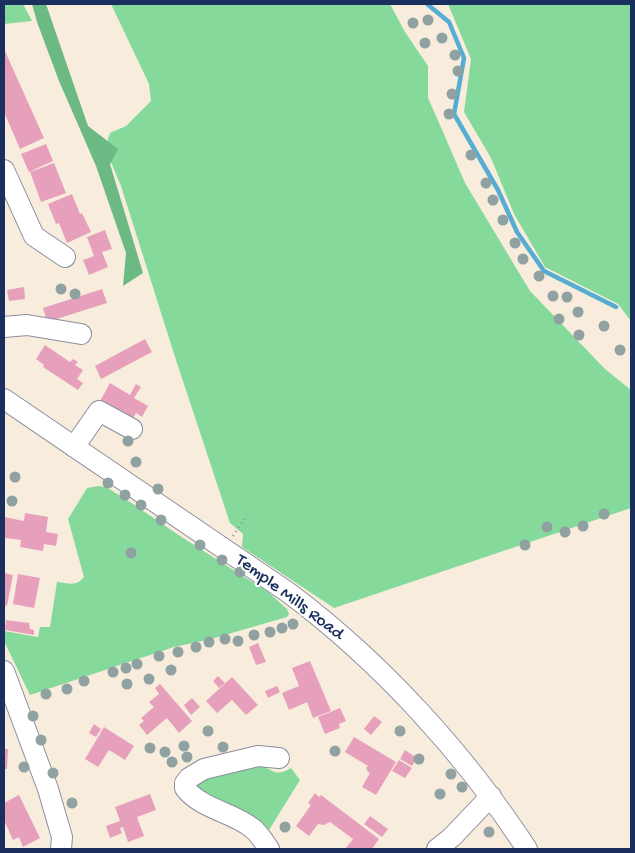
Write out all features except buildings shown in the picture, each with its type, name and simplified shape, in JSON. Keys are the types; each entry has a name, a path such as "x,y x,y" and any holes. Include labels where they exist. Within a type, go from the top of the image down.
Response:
{"street":[{"path":"4,170 34,236 66,257"},
{"path":"4,328 27,326 81,334"},
{"name":"Temple Mills Road","path":"4,399 310,609 353,646 430,723 491,796 527,849"},
{"path":"74,447 99,411 132,429"},
{"path":"4,670 48,789 62,837 61,849"},
{"path":"269,849 253,828 198,801 185,788 189,778 204,769 258,756 279,758"},
{"path":"437,849 452,837 491,796"}],"path":[{"path":"224,550 247,515"}],"green space":[{"path":"4,4 23,4 32,21 4,24"},
{"path":"32,4 46,4 88,126 118,149 110,164 143,273 123,286 126,253 96,166 59,81"},
{"path":"111,4 390,4 405,32 428,66 428,98 465,183 530,291 605,369 631,390 631,508 334,608 242,547 243,534 230,523 121,186 105,148 110,133 126,126 151,101 149,84"},
{"path":"448,4 631,4 631,321 618,304 545,267 514,214 491,158 464,112 471,59"},
{"path":"106,487 127,500 268,592 287,609 289,614 287,617 211,639 174,647 30,695 4,641 4,631 38,637 40,627 50,627 57,582 75,583 84,577 68,519 87,488"},
{"path":"261,765 278,773 291,768 300,780 269,830 256,821 193,789 195,779"}],"waterway":[{"path":"427,4 449,22 464,58 454,114 498,190 517,232 544,271 616,307"}]}
